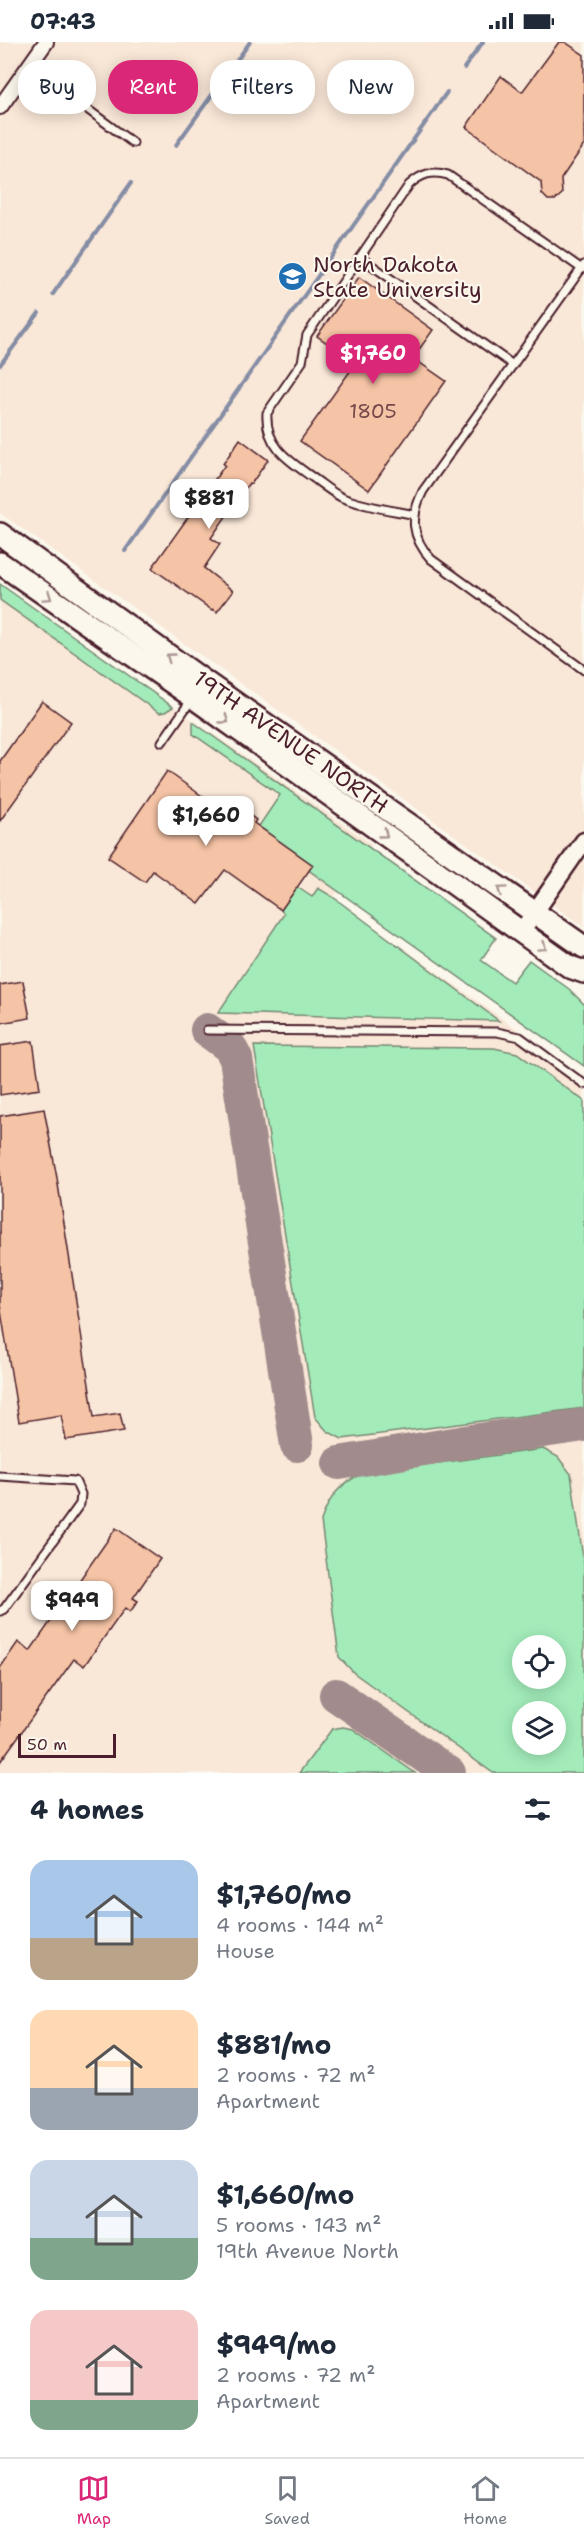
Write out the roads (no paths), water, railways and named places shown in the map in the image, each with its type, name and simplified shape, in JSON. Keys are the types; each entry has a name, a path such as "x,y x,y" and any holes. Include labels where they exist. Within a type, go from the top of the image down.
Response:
{"main road":[{"name":"19TH AVENUE NORTH","path":"0,534 584,947"},
{"name":"19TH AVENUE NORTH","path":"0,563 193,697 570,967 584,972"}],"street":[{"path":"32,60 46,42"},
{"path":"0,107 18,81"},
{"path":"521,932 584,842"}],"lane":[{"path":"93,114 133,143"},
{"path":"415,516 364,505 341,497 285,458 270,437 267,413 302,362 307,335 409,185 417,177 437,172 448,175 583,267 423,491 415,516 416,538 431,559 584,670"},
{"path":"360,257 513,365"},
{"path":"162,742 193,697"},
{"path":"207,1030 497,1032 520,1037 584,1084"},
{"path":"0,1476 75,1481 81,1494 80,1504 4,1609 0,1611"}],"waterway":[{"path":"176,145 250,42"},
{"path":"464,68 483,42"},
{"path":"125,551 447,92"},
{"path":"53,294 131,183"},
{"path":"0,365 39,313"}],"place":[{"name":"North Dakota State University","path":"292,277"}]}
